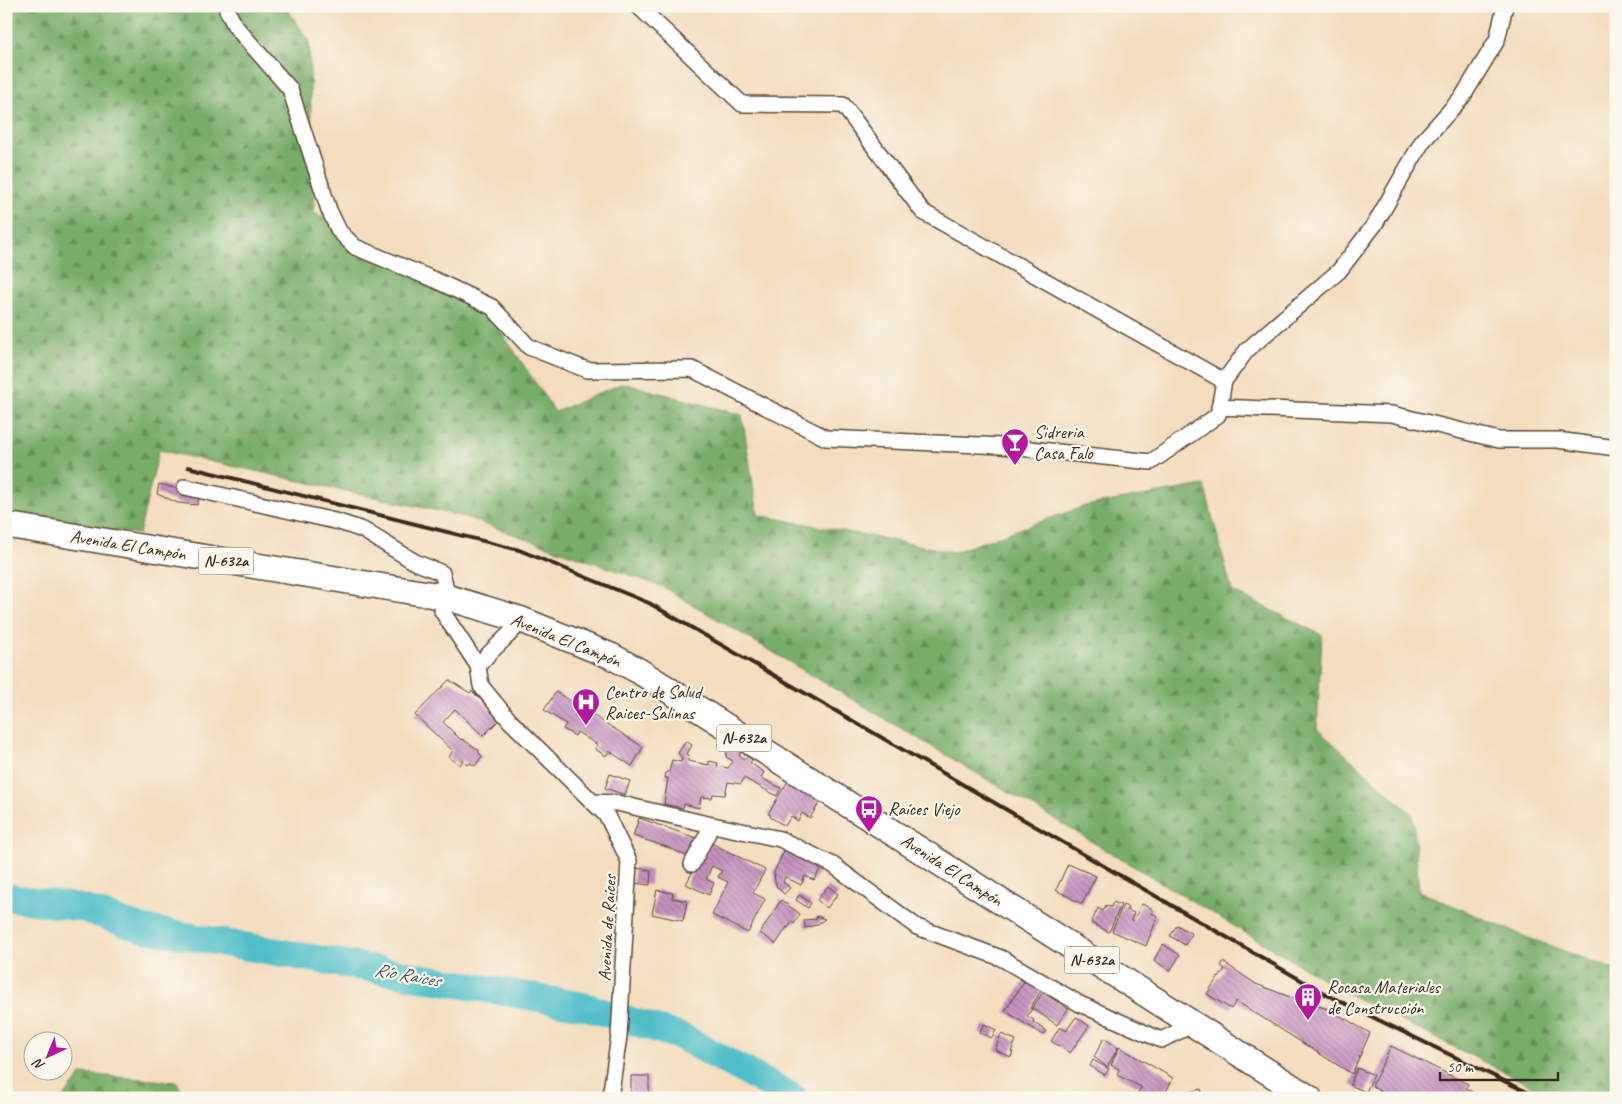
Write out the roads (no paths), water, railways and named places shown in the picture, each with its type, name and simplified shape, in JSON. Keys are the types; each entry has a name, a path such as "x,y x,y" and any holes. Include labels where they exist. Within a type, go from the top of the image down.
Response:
{"main road":[{"name":"Avenida El Campón","path":"6,525 446,597 522,620 594,648 639,671 1309,1098"}],"street":[{"path":"227,6 235,26 290,89 329,210 339,231 355,247 435,280 492,307 528,347 587,370 692,369 826,438 1002,446 1151,462 1218,416 1224,381 1247,350 1339,271 1375,224 1422,142 1463,96 1497,40 1505,6"},
{"path":"638,6 742,104 843,106 923,212 1224,381"},
{"path":"1219,408 1392,414 1499,440 1558,440 1616,448"},
{"name":"Avenida de Raíces","path":"184,487 339,522 363,530 415,562 442,573 446,584 446,597 442,611 478,666 481,686 510,721 607,816 629,861 619,1036 610,1098"},
{"path":"478,666 485,657 514,631 522,620"},
{"path":"592,802 616,803 780,839 833,865 917,927 1001,958 1080,1004 1162,1040 1194,1024"},
{"path":"692,864 712,825"}],"waterway":[{"name":"Río Raices","path":"6,897 82,908 140,928 584,1006 682,1037 794,1098"}],"railway":[{"path":"188,467 519,550 649,603 1325,994 1539,1098"}],"place":[{"name":"Sidreria Casa Falo","path":"1015,466"},
{"name":"Centro de Salud Raices-Salinas","path":"586,726"},
{"name":"Raíces Viejo","path":"869,833"},
{"name":"Rocasa Materiales de Construcción","path":"1308,1021"}]}
